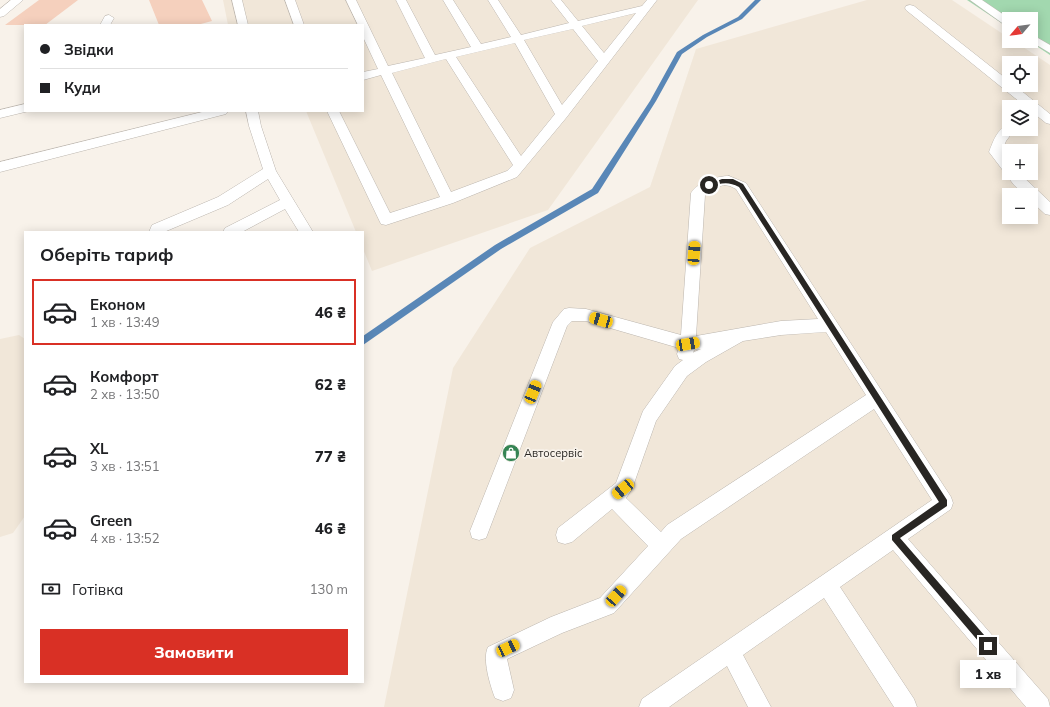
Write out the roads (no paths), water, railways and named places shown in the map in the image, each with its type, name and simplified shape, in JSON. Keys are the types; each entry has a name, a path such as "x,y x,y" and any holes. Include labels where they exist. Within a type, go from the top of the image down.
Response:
{"lane":[{"path":"0,14 18,0"},
{"path":"237,0 243,24"},
{"path":"290,0 299,24"},
{"path":"351,0 363,24"},
{"path":"401,0 432,60"},
{"path":"448,0 478,49"},
{"path":"492,0 518,39 562,115"},
{"path":"556,0 604,60"},
{"path":"975,0 1002,17"},
{"path":"364,76 575,25 649,4"},
{"path":"333,112 386,220 448,199 512,174 562,115 649,4"},
{"path":"910,8 1047,118"},
{"path":"364,27 448,199"},
{"path":"1038,42 1050,50"},
{"path":"450,56 520,166"},
{"path":"0,114 24,108"},
{"path":"0,167 218,112"},
{"path":"252,112 270,171 305,231"},
{"path":"1002,160 996,152 1000,139 1003,136"},
{"path":"156,231 157,229 223,201 270,171"},
{"path":"1017,180 1050,210"},
{"path":"650,707 944,503 741,186 733,181 713,183 698,193 688,344 681,371"},
{"path":"232,231 289,201"},
{"path":"479,531 561,322 569,314 586,315 688,344 781,328 829,325"},
{"path":"565,535 623,489 649,417 681,371 700,357 740,335"},
{"path":"503,690 495,654 558,624 607,606 674,532 876,398"},
{"path":"613,497 661,546"},
{"path":"894,537 1040,707"},
{"path":"827,584 906,707"},
{"path":"730,651 760,707"}],"waterway":[{"path":"364,340 498,247 595,191 653,101 679,53 705,36 740,18 758,0"}],"place":[{"name":"Автосервіс","path":"511,453"}]}
